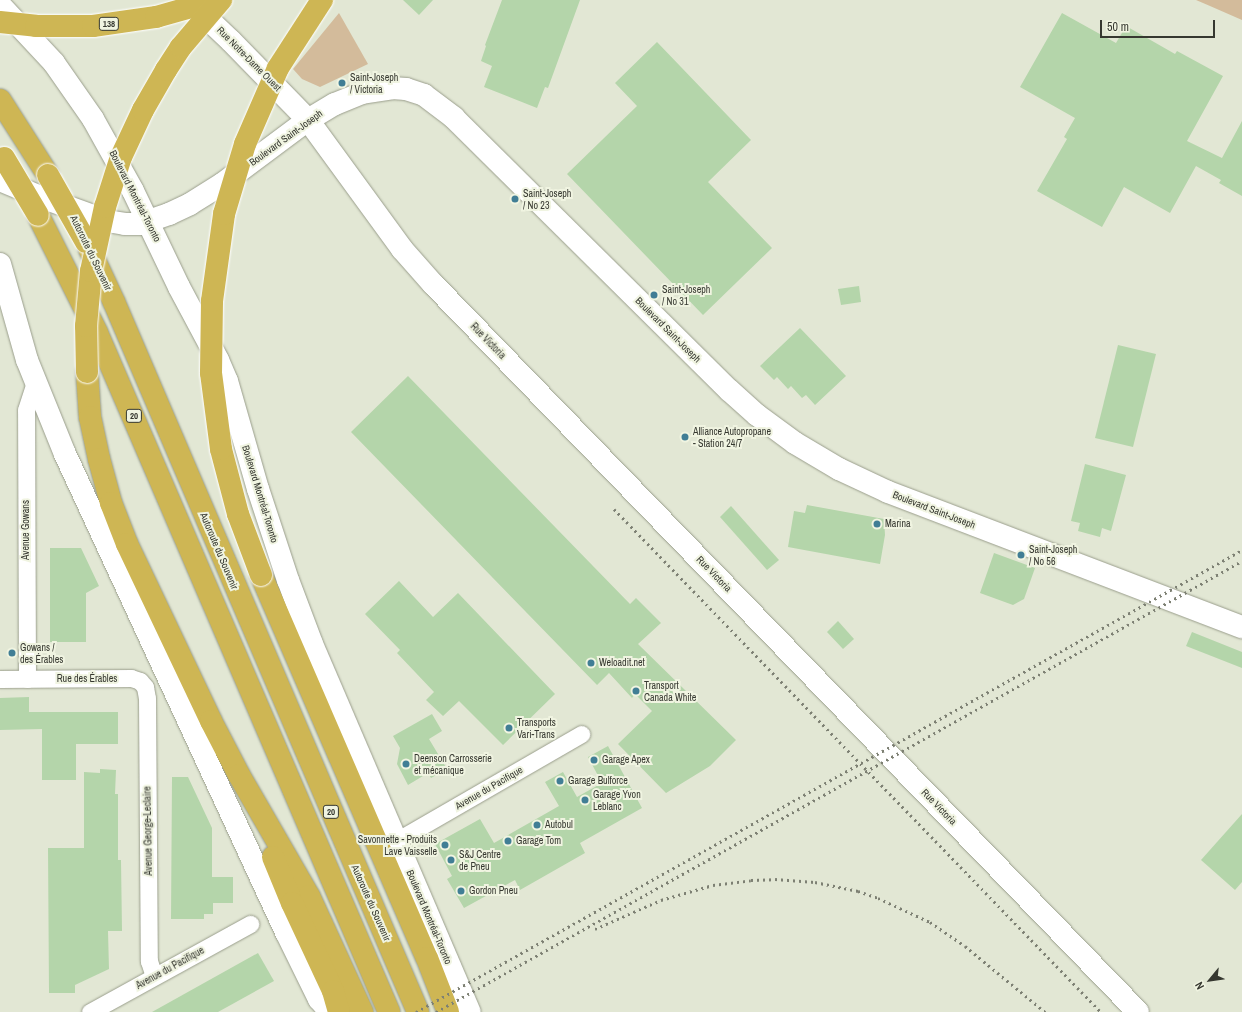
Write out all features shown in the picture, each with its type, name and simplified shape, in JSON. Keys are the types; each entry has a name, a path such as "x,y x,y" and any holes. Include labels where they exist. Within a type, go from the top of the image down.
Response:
{"highway":[{"name":"138","path":"0,22 36,26 93,26 156,17 216,0"},
{"path":"221,0 185,42 166,70 132,131 121,157 105,207 95,245 88,298 86,326 87,386 90,416 99,459 121,531 170,636 239,775 308,896 362,1012"},
{"path":"322,0 278,68 245,144 224,214 212,301 211,374 221,448 238,514 261,575 427,958 448,1012"},
{"name":"Autoroute du Souvenir","path":"0,100 48,175 86,242 125,327 418,1012"},
{"name":"20","path":"2,155 38,215 97,333 388,1012"},
{"path":"239,775 292,903 333,991 339,1012"}],"main road":[{"name":"Rue Notre-Dame Ouest","path":"187,0 232,41 308,120"},
{"name":"Boulevard Montréal-Toronto","path":"0,5 54,63 106,139 222,369 258,489 292,593 332,694 470,1012"},
{"name":"Boulevard Saint-Joseph","path":"0,180 38,196 107,221 125,224 148,222 181,209 203,196 308,120 335,104 368,91 392,88 406,89 424,95 442,107 459,122 729,390 757,415 795,443 839,469 882,489 1242,627"},
{"name":"Rue Victoria","path":"308,120 415,264 1138,1012"},
{"path":"0,264 19,334 35,382 83,494 302,965 319,999 330,1012"}],"street":[{"name":"Avenue Gowans","path":"27,679 26,410 35,382"},
{"name":"Rue des Érables","path":"0,679 131,678 140,681 144,685 155,683 171,684"},
{"name":"Avenue George-Leclaire","path":"144,685 147,698 149,961 154,976"},
{"name":"Avenue du Pacifique","path":"396,841 581,734"},
{"name":"Avenue du Pacifique","path":"90,1012 250,924"}],"shaded area":[{"path":"1196,0 1242,0 1242,20 1210,6"},
{"path":"339,13 368,64 320,87 302,79 293,69"}],"building":[{"path":"403,0 433,0 419,15"},
{"path":"502,0 580,0 548,88 545,87 537,108 484,87 492,66 481,61 486,46 485,45"},
{"path":"1062,13 1116,43 1126,26 1175,54 1177,51 1223,76 1187,141 1222,158 1242,121 1242,196 1219,183 1221,180 1196,166 1170,213 1124,187 1102,227 1037,191 1067,139 1064,137 1075,118 1020,87"},
{"path":"657,42 751,140 708,182 772,248 703,315 567,174 637,106 615,83"},
{"path":"859,286 861,302 841,305 838,289"},
{"path":"800,328 846,376 815,405 806,395 802,398 791,386 788,389 777,377 774,380 760,366"},
{"path":"1118,345 1156,354 1133,447 1095,438"},
{"path":"408,376 630,604 636,598 661,623 638,644 736,740 710,766 666,793 618,744 652,711 635,694 632,698 609,673 597,685 351,432"},
{"path":"1085,464 1126,475 1111,531 1102,528 1100,537 1078,531 1080,523 1071,521"},
{"path":"807,505 884,519 885,535 880,564 788,547 794,511 805,513"},
{"path":"731,506 779,560 767,570 720,517"},
{"path":"50,548 81,548 99,586 86,593 86,642 50,642"},
{"path":"994,553 1035,568 1024,599 1013,605 980,593"},
{"path":"399,581 433,617 458,593 555,694 503,745 459,701 443,716 426,700 434,692 397,653 400,650 365,614"},
{"path":"838,621 854,639 843,649 827,632"},
{"path":"1192,632 1242,652 1242,668 1186,646"},
{"path":"29,697 29,712 118,712 118,744 76,744 76,780 42,780 42,729 0,730 0,698"},
{"path":"432,714 442,731 429,739 447,769 431,778 428,773 408,785 397,764 400,748 393,736"},
{"path":"608,746 642,808 580,843 585,853 520,890 515,880 464,908 447,879 452,876 435,844 480,819 494,843 559,806 545,782 563,772 577,797 602,783 588,757"},
{"path":"100,769 116,770 115,794 118,794 118,860 121,860 122,931 108,931 109,969 75,985 75,993 49,993 48,848 84,848 84,772 100,773"},
{"path":"172,777 188,777 212,828 212,877 233,877 233,903 213,903 213,914 204,914 204,919 171,919"},
{"path":"1242,814 1242,882 1235,890 1201,860"},
{"path":"258,953 274,981 218,1012 152,1012"}],"railway":[{"path":"614,509 1101,1012"},
{"path":"416,1012 1242,550"},
{"path":"436,1012 1242,561"},
{"path":"595,929 661,900 713,885 751,880 775,879 815,882 858,891 878,898 930,922 965,946 1045,1012"}],"place":[{"name":"Saint-Joseph / Victoria","path":"342,83"},
{"name":"Saint-Joseph / No 23","path":"515,199"},
{"name":"Saint-Joseph / No 31","path":"654,295"},
{"name":"Alliance Autopropane - Station 24/7","path":"685,437"},
{"name":"Marina","path":"877,524"},
{"name":"Saint-Joseph / No 56","path":"1021,555"},
{"name":"Gowans / des Érables","path":"12,653"},
{"name":"Weloadit.net","path":"591,663"},
{"name":"Transport Canada White","path":"636,691"},
{"name":"Transports Vari-Trans","path":"509,728"},
{"name":"Garage Apex","path":"594,760"},
{"name":"Deenson Carrosserie et mécanique","path":"406,764"},
{"name":"Garage Bulforce","path":"560,781"},
{"name":"Garage Yvon Leblanc","path":"585,800"},
{"name":"Autobul","path":"537,825"},
{"name":"Garage Tom","path":"508,841"},
{"name":"Savonnette - Produits Lave Vaisselle","path":"445,845"},
{"name":"S&J Centre de Pneu","path":"451,860"},
{"name":"Gordon Pneu","path":"461,891"}]}
